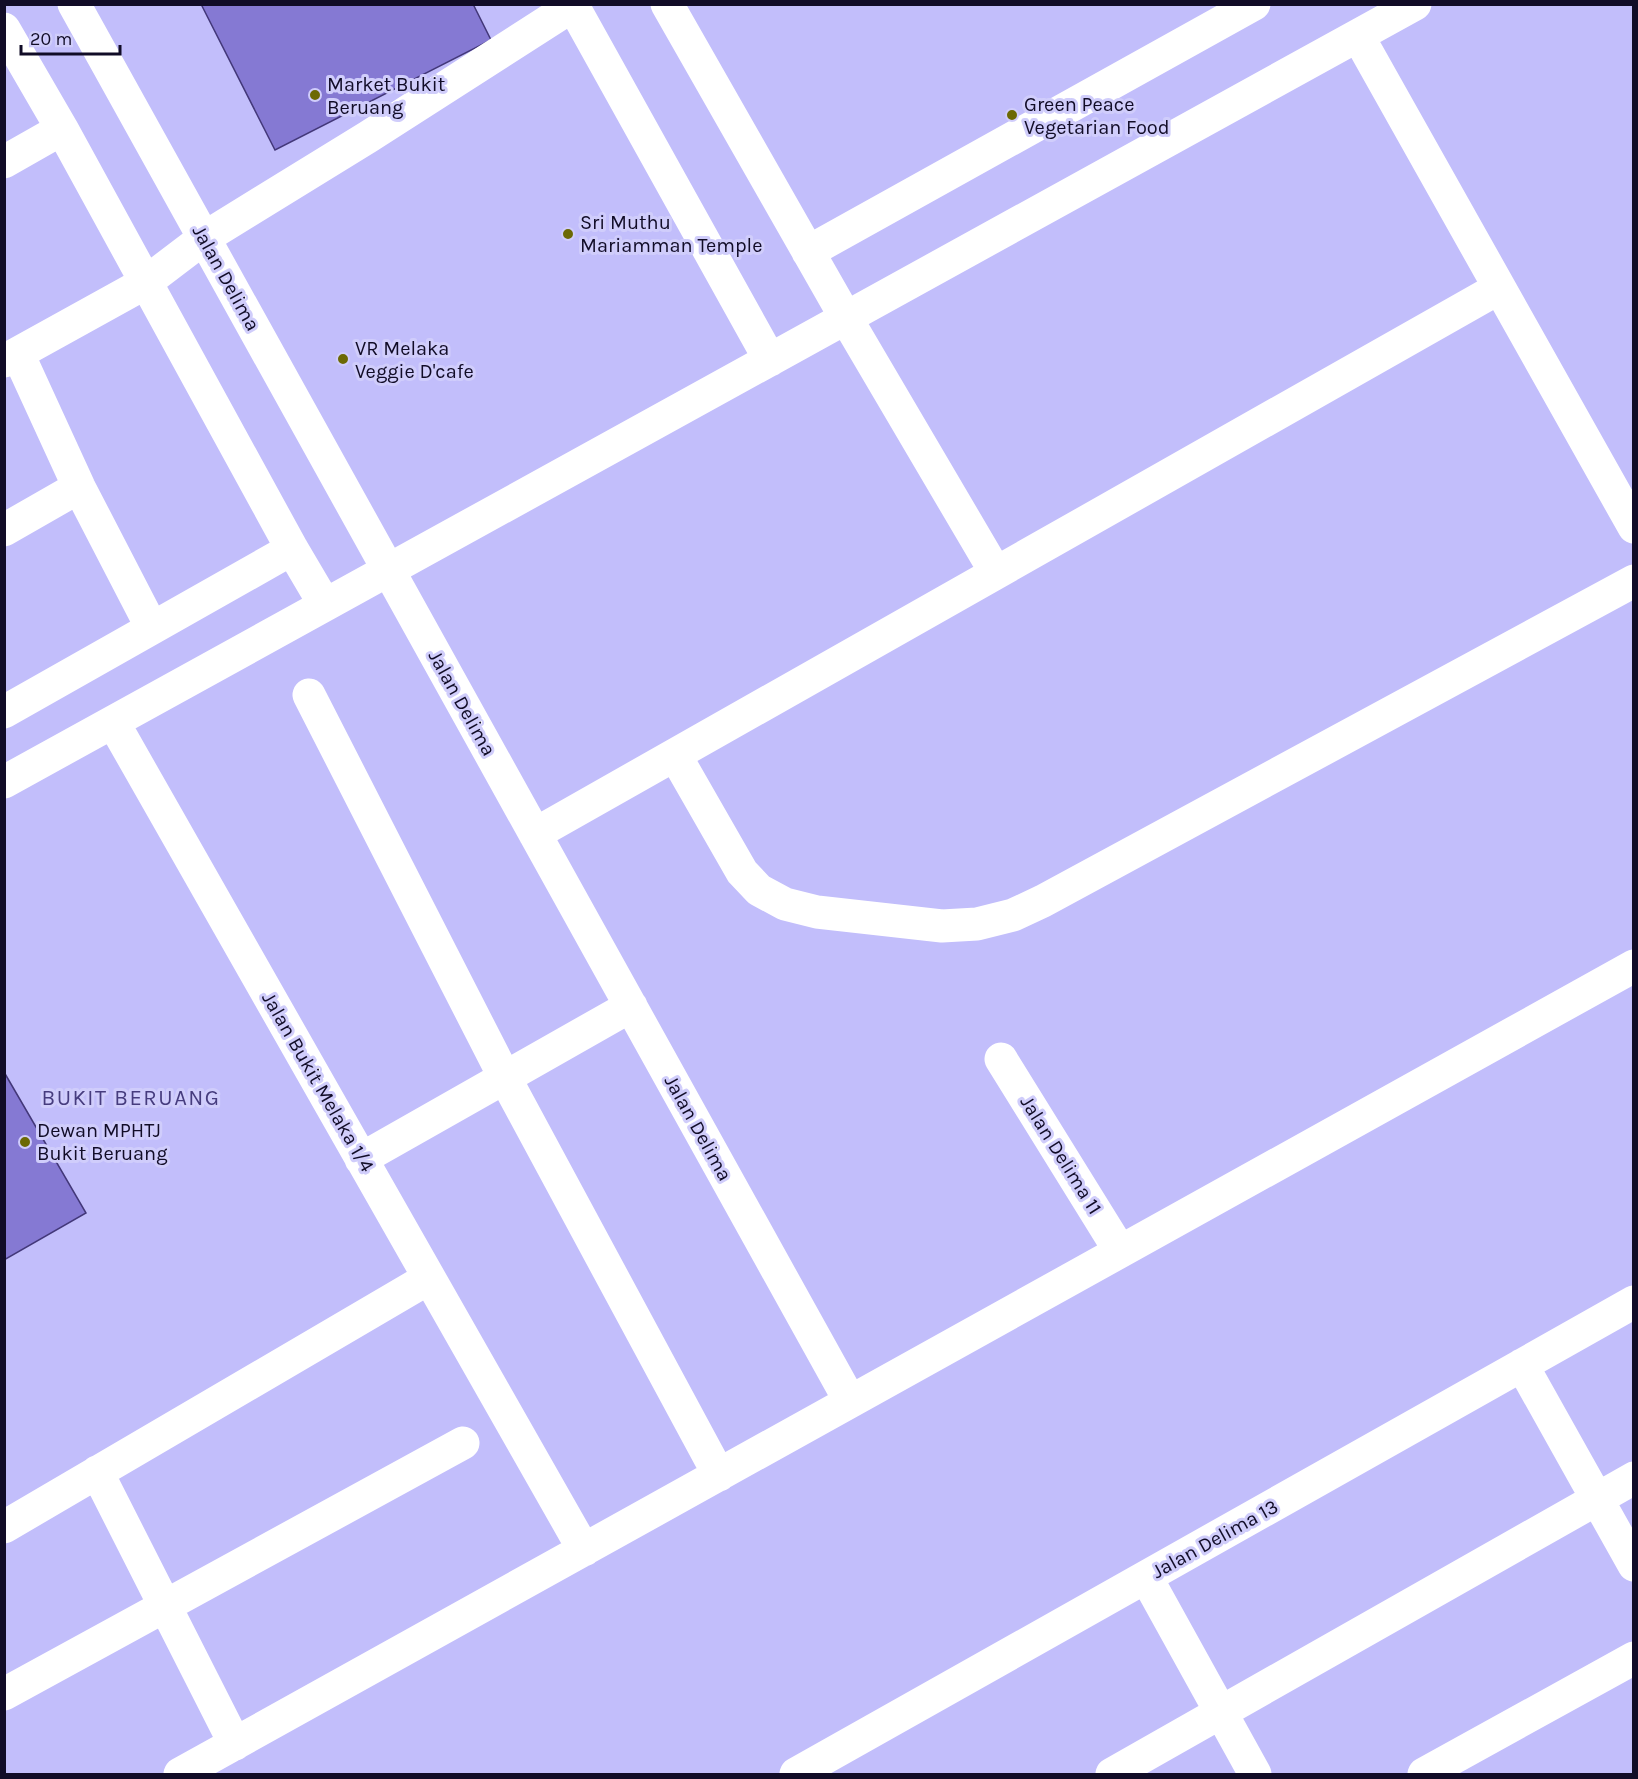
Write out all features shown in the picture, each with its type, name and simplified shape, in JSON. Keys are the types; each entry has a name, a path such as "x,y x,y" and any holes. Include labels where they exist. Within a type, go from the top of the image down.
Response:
{"street":[{"name":"Jalan Delima","path":"74,4 850,1401"},
{"path":"667,4 846,318 996,573"},
{"path":"808,252 1254,4"},
{"path":"4,782 1415,4"},
{"path":"152,628 11,358 145,283 204,238 572,5 770,360"},
{"path":"4,29 62,129 145,283 325,605"},
{"path":"1358,36 1634,527"},
{"path":"4,162 62,129"},
{"path":"535,834 1499,288"},
{"path":"4,530 79,487"},
{"path":"4,712 292,549"},
{"path":"675,755 742,872 759,890 785,904 817,912 942,926 977,924 1013,915 1043,901 1634,581"},
{"path":"309,695 505,1078 719,1475"},
{"name":"Jalan Bukit Melaka 1/4","path":"113,722 584,1550"},
{"path":"180,1774 1634,966"},
{"path":"361,1159 631,1006"},
{"name":"Jalan Delima 11","path":"1001,1059 1120,1251"},
{"path":"4,1527 429,1278"},
{"name":"Jalan Delima 13","path":"796,1774 1634,1302"},
{"path":"1522,1365 1634,1565"},
{"path":"4,1694 463,1443"},
{"path":"97,1472 235,1744"},
{"path":"1112,1774 1634,1478"},
{"path":"1146,1577 1255,1774"},
{"path":"1424,1774 1634,1658"}],"building":[{"name":"Market Bukit Beruang","path":"201,4 473,4 491,40 275,150"},
{"name":"Dewan MPHTJ Bukit Beruang","path":"4,1072 86,1213 4,1260"}],"place":[{"name":"Market Bukit Beruang","path":"315,95"},
{"name":"Green Peace Vegetarian Food","path":"1012,115"},
{"name":"Sri Muthu Mariamman Temple","path":"568,234"},
{"name":"VR Melaka Veggie D'cafe","path":"343,359"},
{"name":"Dewan MPHTJ Bukit Beruang","path":"25,1142"}],"district":[{"name":"BUKIT BERUANG","path":"131,1098"}]}
